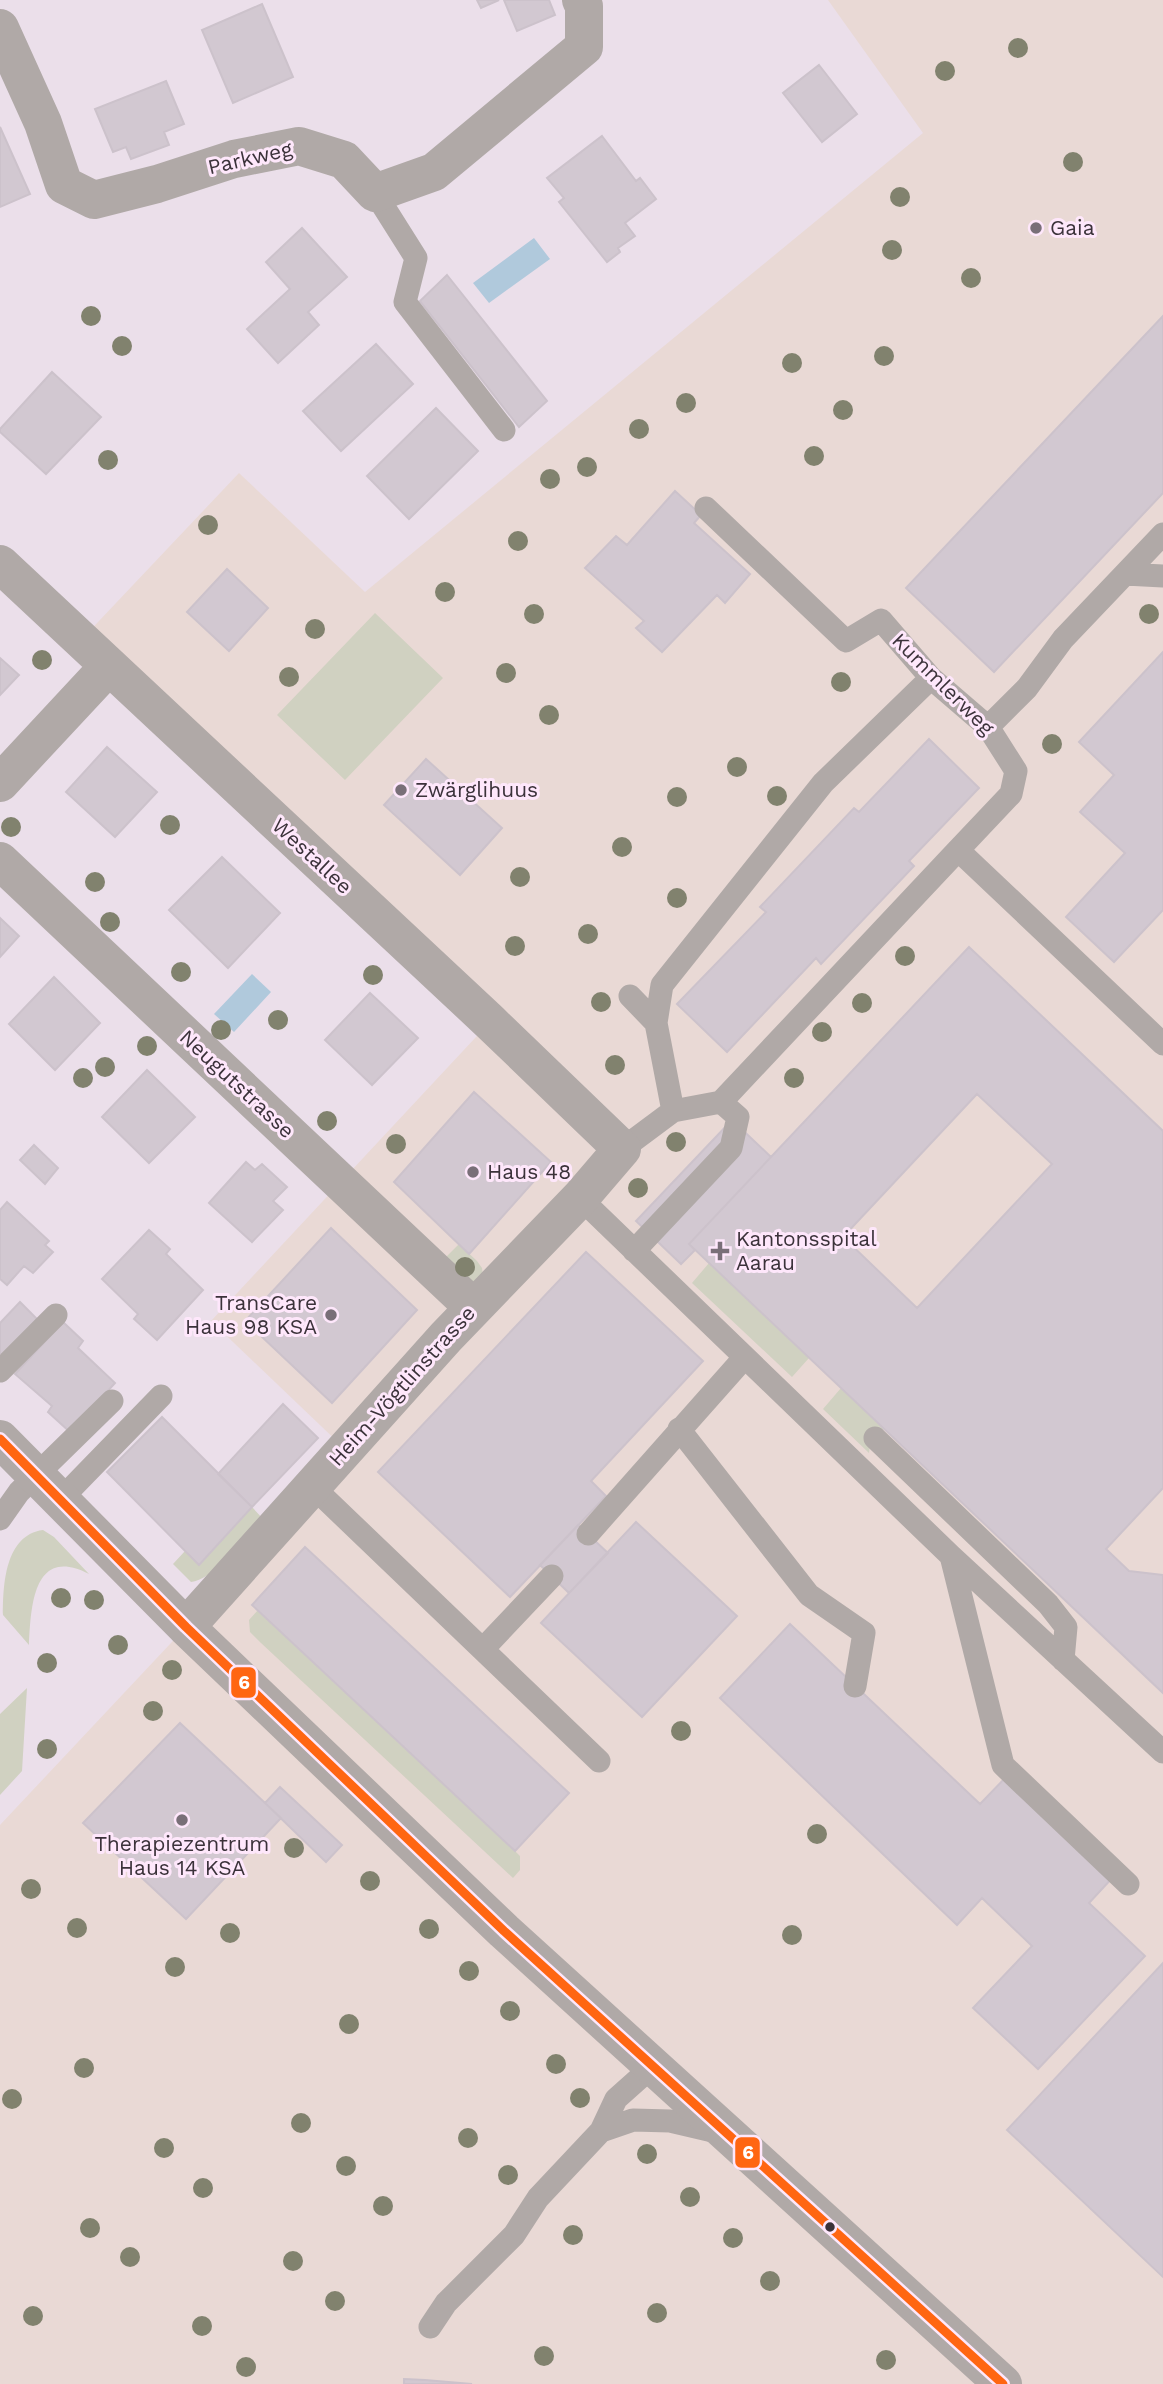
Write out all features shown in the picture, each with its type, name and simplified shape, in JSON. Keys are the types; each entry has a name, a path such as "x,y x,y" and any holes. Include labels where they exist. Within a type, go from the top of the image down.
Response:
{"street":[{"path":"375,194 434,172 584,47 584,5 581,0"},
{"name":"Parkweg","path":"0,28 43,123 64,185 94,200 157,184 234,159 299,146 344,160 375,194"},
{"name":"Westallee","path":"0,564 622,1149"},
{"path":"0,783 109,666"},
{"name":"Neugutstrasse","path":"0,861 473,1307"},
{"name":"Heim-Vögtlinstrasse","path":"186,1627 473,1307 580,1198 622,1149"},
{"path":"0,1439 186,1627 504,1931 1003,2384"}],"lane":[{"path":"375,194 416,258 405,302 504,430"},
{"name":"Kummlerweg","path":"706,508 846,641 880,620 931,678 988,727 1016,771 1011,794 721,1102"},
{"path":"988,727 1027,688 1063,639 1163,534"},
{"path":"1125,574 1163,576"},
{"path":"673,1111 656,1023 662,985 823,783 931,678"},
{"path":"958,850 1163,1044"},
{"path":"629,996 656,1023"},
{"path":"622,1149 673,1111 721,1102 738,1117 731,1148 634,1251"},
{"path":"580,1198 951,1556 1163,1752"},
{"path":"0,1371 56,1315"},
{"path":"588,1534 744,1358"},
{"path":"0,1519 19,1492 48,1488 161,1396"},
{"path":"48,1488 112,1401"},
{"path":"679,1429 808,1595 864,1633 855,1686"},
{"path":"875,1438 1048,1604 1066,1627 1063,1660"},
{"path":"312,1486 599,1761"},
{"path":"951,1556 1003,1765 1128,1884"},
{"path":"483,1649 552,1576"},
{"path":"430,2327 446,2303 514,2235 537,2198 601,2131 616,2099 653,2066"},
{"path":"601,2131 633,2120 670,2121 728,2134"}],"shaded area":[{"name":"Kantonsspital Aarau","path":"828,0 1163,0 1163,2384 0,2384 0,1825 186,1627 344,1448 211,1321 490,1022 81,640 239,473 365,592 923,133"}],"green space":[{"path":"375,613 443,678 345,780 277,715"},
{"path":"459,1244 482,1268 483,1276 472,1283 445,1258"},
{"path":"709,1263 809,1358 792,1377 692,1283"},
{"path":"841,1388 884,1429 870,1445 869,1453 823,1409"},
{"path":"252,1507 263,1519 210,1574 191,1582 173,1564 185,1551 199,1565"},
{"path":"43,1530 54,1537 89,1574 70,1567 56,1568 46,1574 34,1598 29,1645 3,1615 4,1590 14,1551 30,1534"},
{"path":"258,1610 520,1856 520,1870 513,1878 250,1632 249,1620"},
{"path":"27,1688 22,1771 0,1795 0,1714"}],"water":[{"path":"534,238 550,259 489,303 473,283"},
{"path":"252,974 271,992 234,1032 214,1014"}],"building":[{"path":"477,0 499,0 481,8"},
{"path":"504,0 549,0 555,15 517,31"},
{"path":"262,4 293,77 233,103 202,30"},
{"path":"819,65 857,114 822,142 783,93"},
{"path":"166,81 184,124 164,132 169,145 131,159 126,147 113,152 95,109"},
{"path":"0,127 30,194 0,207"},
{"path":"602,136 636,181 640,178 656,199 625,223 635,236 618,248 620,252 607,262 559,202 564,198 547,178"},
{"path":"302,228 347,277 308,312 319,325 278,363 247,329 290,289 266,262"},
{"path":"447,275 547,401 519,427 420,301"},
{"path":"1163,316 1163,493 994,672 906,588"},
{"path":"376,344 413,384 341,451 303,411"},
{"path":"52,372 101,417 46,474 0,432 0,429"},
{"path":"436,408 478,451 409,519 367,476"},
{"path":"675,491 701,515 694,523 750,574 725,603 717,595 662,652 636,628 644,621 585,568 616,536 627,545"},
{"path":"227,569 268,608 229,651 187,612"},
{"path":"1163,652 1163,910 1114,962 1066,917 1125,853 1080,812 1114,775 1079,742"},
{"path":"0,658 19,675 0,695"},
{"path":"929,739 979,788 909,861 914,866 821,964 816,958 727,1052 677,1004 766,912 760,907 854,808 859,812"},
{"path":"107,747 157,792 115,837 66,792"},
{"path":"426,759 502,828 460,875 384,805"},
{"path":"222,857 280,913 228,968 169,910"},
{"path":"0,918 19,936 0,957"},
{"path":"969,947 1163,1131 1163,1488 1106,1549 1129,1571 1163,1575 1163,1693 689,1244","holes":["977,1094 1052,1164 917,1308 843,1237"]},
{"path":"54,977 100,1023 55,1070 9,1024"},
{"path":"370,993 418,1038 372,1085 325,1040"},
{"path":"147,1070 195,1117 149,1163 102,1117"},
{"name":"Haus 48","path":"474,1092 551,1162 469,1254 394,1182"},
{"path":"732,1120 771,1157 689,1244 695,1250 681,1264 636,1221"},
{"path":"34,1145 58,1168 45,1184 20,1160"},
{"path":"246,1162 255,1170 262,1164 287,1187 273,1201 283,1210 252,1242 209,1203"},
{"path":"7,1202 49,1241 45,1245 53,1252 33,1273 24,1266 7,1285 0,1279 0,1210"},
{"name":"TransCare Haus 98 KSA","path":"331,1228 417,1310 332,1403 245,1321"},
{"path":"149,1230 170,1249 166,1254 203,1290 157,1340 134,1319 138,1314 102,1279"},
{"path":"586,1252 703,1361 591,1481 606,1496 510,1597 378,1472"},
{"path":"20,1302 37,1319 3,1355 0,1353 0,1323"},
{"path":"63,1322 83,1341 78,1348 115,1383 70,1432 48,1412 52,1406 15,1374"},
{"path":"283,1404 318,1438 252,1507 218,1474"},
{"path":"162,1417 252,1507 199,1565 107,1472"},
{"path":"636,1522 737,1616 642,1717 541,1623"},
{"path":"578,1525 608,1553 569,1593 540,1565"},
{"path":"305,1547 569,1793 515,1851 252,1605"},
{"path":"790,1624 980,1804 1008,1775 1114,1876 1089,1903 1145,1956 1038,2069 973,2008 1032,1946 982,1898 957,1925 720,1698"},
{"name":"Therapiezentrum Haus 14 KSA","path":"180,1723 281,1818 186,1919 83,1823"},
{"path":"280,1787 342,1845 326,1862 265,1803"},
{"path":"1163,1963 1163,2277 1007,2130"},
{"path":"404,2379 425,2380 472,2384 404,2384"}],"transit line":[{"name":"6","path":"0,1439 186,1627 504,1931 1003,2384"}],"place":[{"name":"Gaia","path":"1036,228"},
{"name":"Zwärglihuus","path":"401,790"},
{"name":"Haus 48","path":"473,1172"},
{"name":"Kantonsspital Aarau","path":"720,1251"},
{"name":"TransCare Haus 98 KSA","path":"331,1315"},
{"name":"Therapiezentrum Haus 14 KSA","path":"182,1820"}]}
